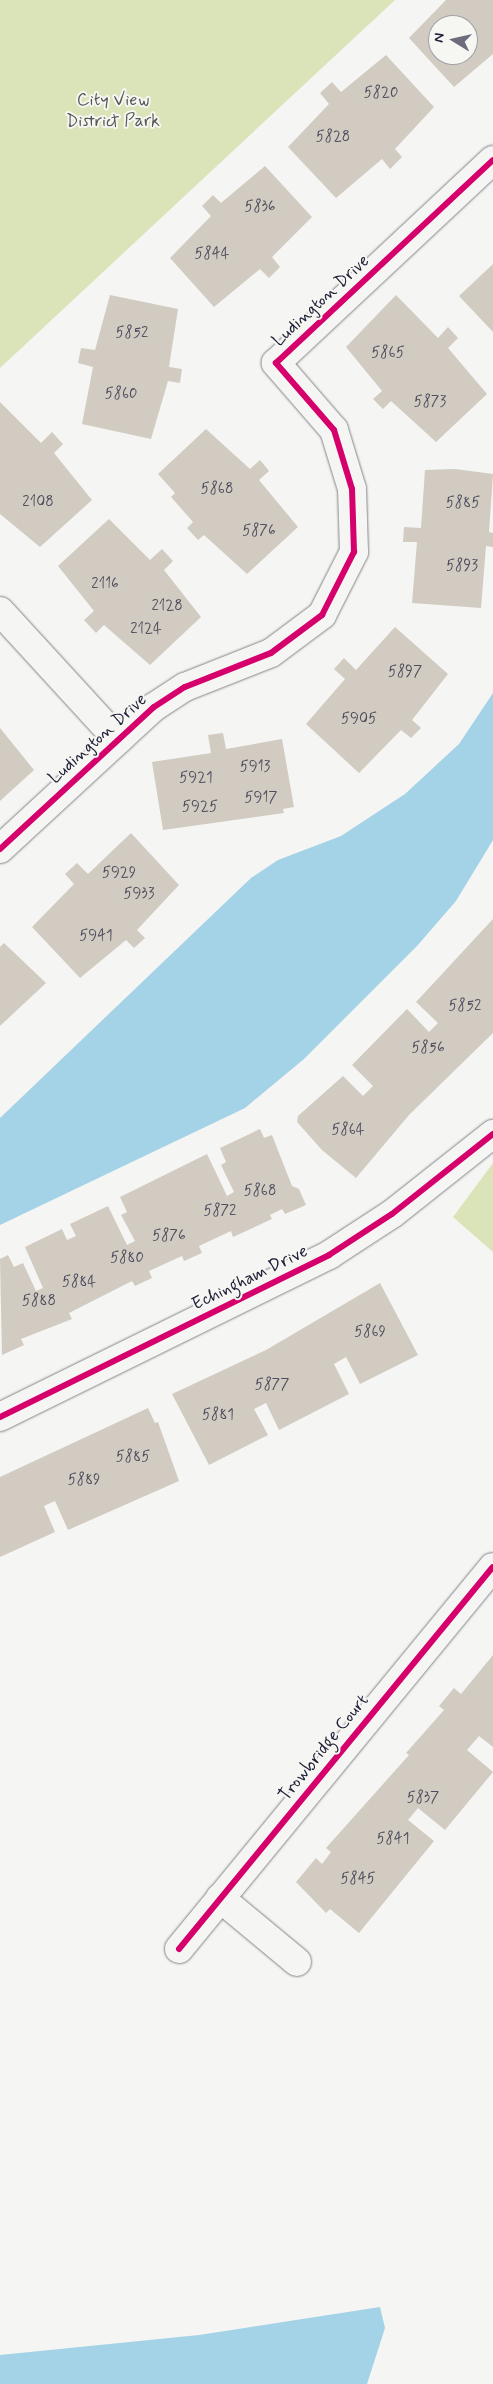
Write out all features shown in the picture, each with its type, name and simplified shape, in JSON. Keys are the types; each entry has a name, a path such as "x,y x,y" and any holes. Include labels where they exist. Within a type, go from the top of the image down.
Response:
{"street":[{"name":"Ludington Drive","path":"0,849 154,706 185,687 271,652 322,614 354,552 352,489 334,430 276,363 493,160"},
{"path":"0,611 118,740"},
{"name":"Echingham Drive","path":"0,1417 329,1255 392,1214 493,1134"},
{"name":"Trowbridge Court","path":"179,1949 493,1566"},
{"path":"220,1898 297,1962"}],"green space":[{"name":"City View District Park","path":"0,0 395,0 0,368"},
{"path":"493,1163 493,1252 453,1217"}],"water":[{"path":"493,693 493,840 456,901 417,946 304,1059 245,1108 0,1225 0,1118 251,878 278,860 341,836 405,794 459,744"},
{"path":"380,2307 385,2328 367,2384 0,2384 0,2355 199,2335"}],"building":[{"path":"446,0 493,0 493,54 454,87 434,65 478,65 478,15 431,15"},
{"path":"428,18 428,59 409,38"},
{"path":"386,55 434,107 395,149 402,157 390,169 382,159 336,198 288,147 329,104 320,93 332,82 341,92"},
{"path":"265,166 312,217 272,257 280,267 269,278 260,269 214,307 170,258 211,216 202,206 213,195 221,203"},
{"path":"493,264 493,332 459,296"},
{"path":"110,295 178,309 169,367 182,369 180,383 168,381 151,439 82,424 93,367 78,363 81,348 95,350"},
{"path":"396,295 438,338 448,327 458,338 448,348 487,394 436,442 391,401 383,409 373,399 382,391 346,347"},
{"path":"0,402 41,443 52,432 63,444 54,453 92,500 40,547 0,514"},
{"path":"206,429 250,469 260,460 269,471 259,480 298,527 247,574 204,535 198,540 187,528 193,522 171,497 175,493 158,474"},
{"path":"455,469 493,474 489,532 493,533 493,547 486,546 481,608 412,603 417,542 403,542 404,527 421,528 425,470"},
{"path":"109,519 150,560 162,549 173,561 164,570 201,617 150,665 104,625 96,633 84,620 94,611 58,566"},
{"path":"395,627 448,674 412,720 421,728 411,738 401,730 359,773 306,724 345,679 334,669 344,658 356,670"},
{"path":"0,728 34,770 0,801"},
{"path":"223,733 226,749 282,739 294,807 283,809 284,813 163,830 152,762 211,753 208,735"},
{"path":"131,833 179,885 137,930 145,938 134,948 126,940 80,978 32,927 74,884 65,874 77,863 88,874"},
{"path":"493,919 493,1033 409,1115 356,1178 322,1150 297,1122 298,1116 343,1076 363,1096 373,1086 352,1065 407,1009 429,1032 438,1023 416,1002"},
{"path":"4,943 46,983 0,1026 0,947"},
{"path":"260,1129 264,1138 272,1135 292,1186 299,1189 306,1205 285,1214 282,1209 270,1215 272,1219 233,1237 231,1231 199,1246 202,1253 184,1261 182,1256 149,1271 152,1278 135,1286 132,1281 69,1313 72,1319 21,1339 24,1345 2,1355 0,1259 8,1255 14,1267 23,1263 36,1291 43,1288 25,1247 62,1229 67,1240 76,1236 70,1224 108,1206 127,1245 135,1241 121,1215 127,1212 120,1197 207,1154 227,1196 234,1192 221,1165 226,1162 220,1148"},
{"path":"380,1283 418,1355 360,1384 346,1357 334,1364 349,1394 279,1430 266,1403 254,1409 268,1435 209,1465 172,1394 266,1350"},
{"path":"148,1408 155,1423 158,1422 179,1481 68,1530 55,1501 44,1506 55,1532 0,1557 0,1477"},
{"path":"493,1655 493,1747 479,1736 467,1750 493,1772 445,1830 418,1808 408,1820 434,1841 359,1933 330,1909 326,1913 296,1882 316,1858 322,1864 331,1852 326,1848 409,1755 406,1753 444,1710 439,1706 454,1688 461,1694"}],"cycle path":[{"path":"0,849 154,707 185,687 271,653 322,615 354,552 352,489 334,430 276,363 493,160"},
{"path":"0,1417 329,1255 392,1214 493,1134"},
{"path":"179,1949 493,1567"}]}
